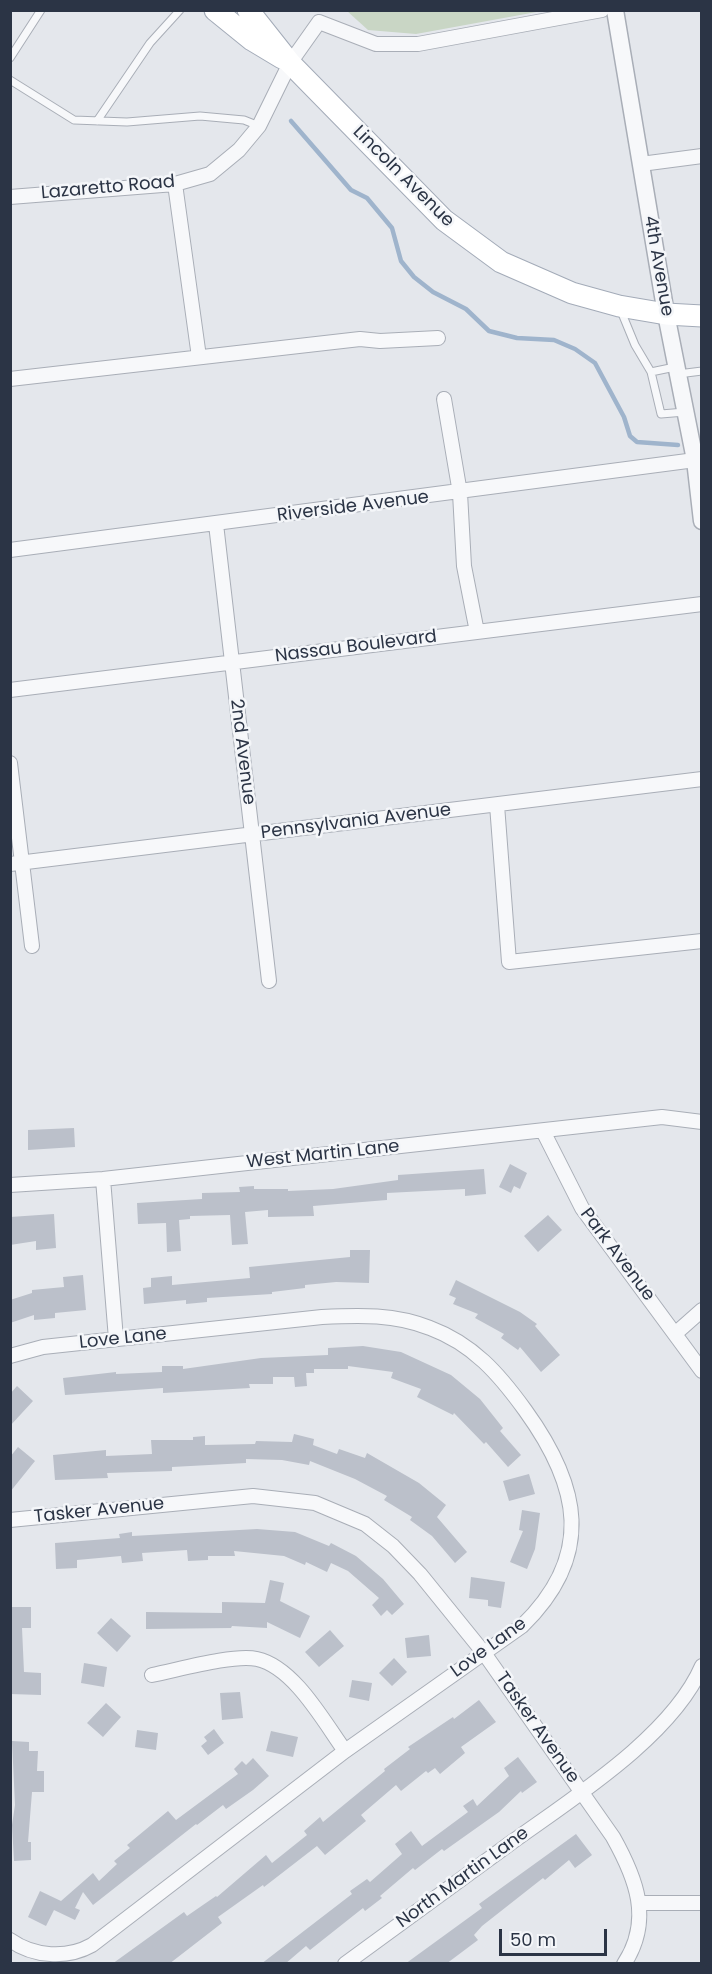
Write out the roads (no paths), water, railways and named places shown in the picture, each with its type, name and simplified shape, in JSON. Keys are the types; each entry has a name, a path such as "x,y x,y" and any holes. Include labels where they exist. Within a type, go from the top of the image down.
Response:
{"main road":[{"path":"215,10 252,40 290,63"},
{"path":"248,10 290,63"},
{"name":"Lincoln Avenue","path":"290,63 444,220 501,262 572,293 619,306 666,314 702,316"}],"street":[{"path":"290,63 315,16 376,44 418,44 602,10"},
{"name":"4th Avenue","path":"615,10 666,314 695,460 702,521"},
{"name":"Lazaretto Road","path":"10,197 176,184 210,174 239,150 259,126 290,63"},
{"path":"641,164 702,156"},
{"path":"176,184 199,357"},
{"path":"10,379 360,339 380,341 438,338"},
{"path":"444,399 460,493 464,566 477,632"},
{"name":"Riverside Avenue","path":"10,550 460,493 695,460"},
{"name":"2nd Avenue","path":"216,524 269,981"},
{"name":"Nassau Boulevard","path":"10,690 702,604"},
{"path":"10,763 16,864 32,946"},
{"name":"Pennsylvania Avenue","path":"16,864 702,779"},
{"path":"497,805 509,962 702,941"},
{"name":"West Martin Lane","path":"10,1185 103,1179 662,1117 702,1122"},
{"name":"Park Avenue","path":"543,1131 582,1208 702,1371"},
{"path":"103,1179 116,1340"},
{"path":"675,1333 702,1310"},
{"name":"Love Lane","path":"10,1356 43,1347 322,1317 393,1317 432,1328 482,1357 494,1368 555,1457 566,1483 571,1512 566,1556 552,1591 542,1606 522,1626 345,1751 86,1948 69,1954 56,1954 29,1950 10,1940"},
{"name":"Tasker Avenue","path":"10,1520 253,1496 315,1503 365,1524 393,1546 420,1574 484,1653 624,1856 640,1903 638,1928 631,1953 624,1964"},
{"path":"152,1675 235,1660 256,1659 276,1666 292,1680 345,1751"},
{"path":"581,1792 657,1729 685,1696 702,1666"},
{"name":"North Martin Lane","path":"345,1964 581,1792"},
{"path":"640,1903 702,1903"}],"lane":[{"path":"10,58 40,10"},
{"path":"96,121 150,43 180,10"},
{"path":"10,80 74,120 127,122 200,116 244,120 259,126"},
{"path":"619,306 635,345 651,372 661,414 686,412"},
{"path":"651,372 702,371"}],"waterway":[{"path":"291,121 351,190 367,198 392,228 401,261 414,277 433,292 466,309 489,331 517,338 554,340 575,349 595,363 624,417 630,436 637,442 678,445"}]}
